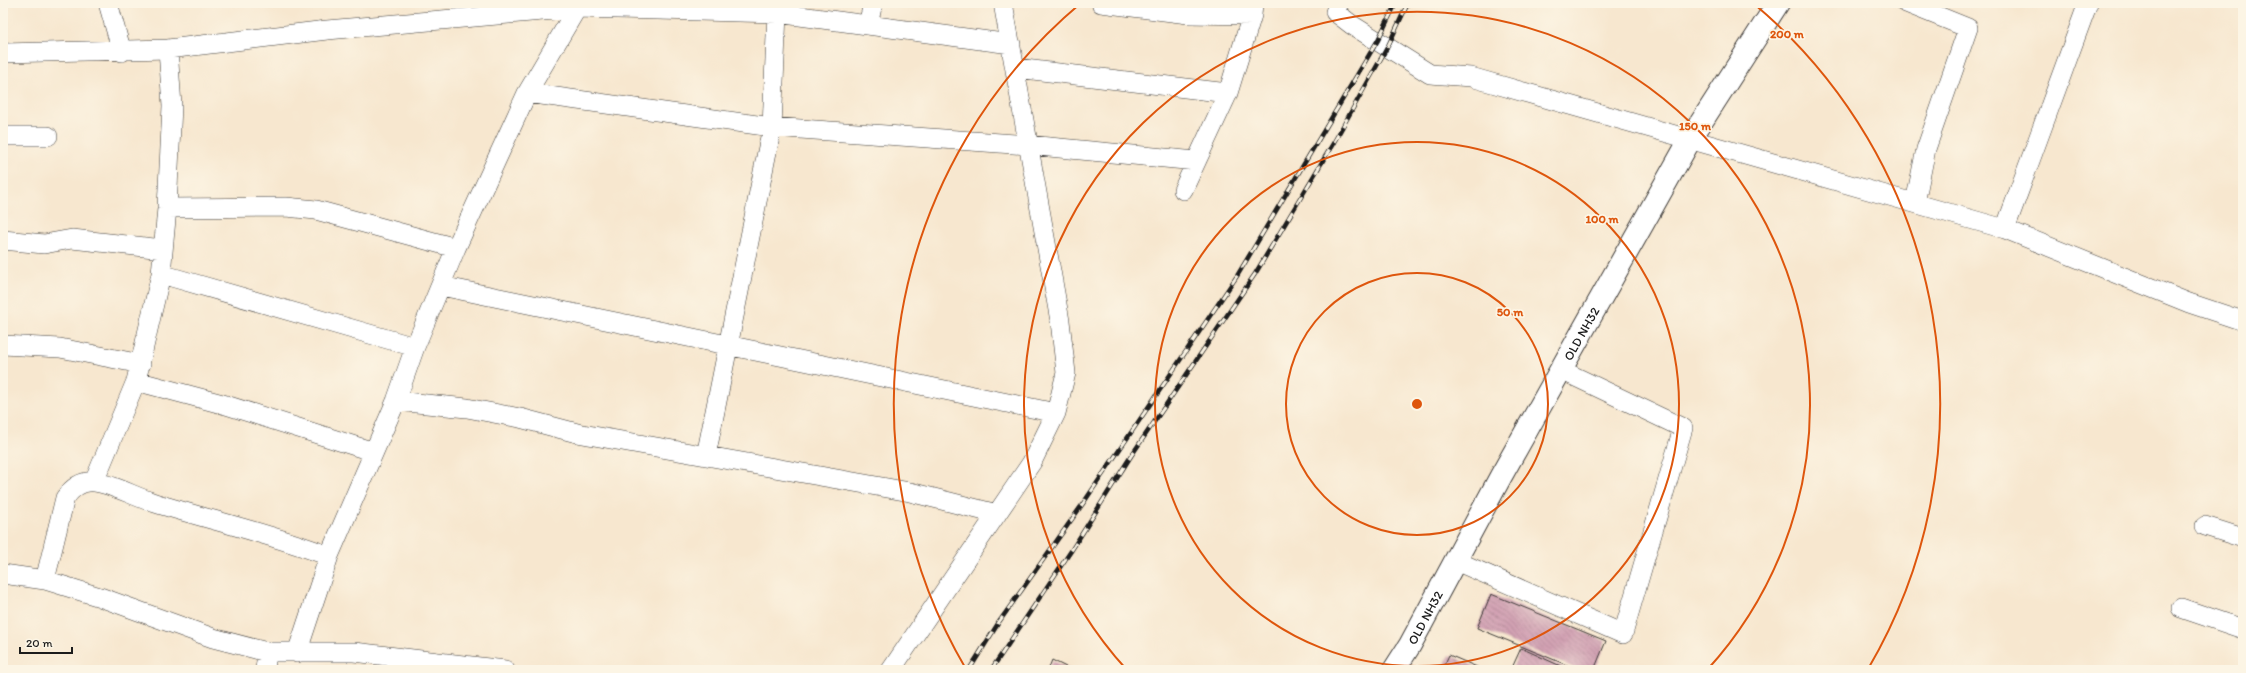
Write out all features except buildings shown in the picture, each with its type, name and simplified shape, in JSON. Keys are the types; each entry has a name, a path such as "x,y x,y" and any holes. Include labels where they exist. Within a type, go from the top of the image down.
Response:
{"main road":[{"name":"OLD NH32","path":"1394,670 1410,645 1561,370 1691,138 1778,3"}],"street":[{"path":"108,3 122,52"},
{"path":"868,25 873,3"},
{"path":"891,670 1032,462 1056,413 1066,373 1060,321 1028,145 1016,68 1002,3"},
{"path":"1101,3 1188,14 1253,9 1228,93 1182,190"},
{"path":"1339,3 1335,12 1352,25 1430,74 1471,78 1691,138 2005,229 2189,303 2243,321"},
{"path":"1906,3 1968,28 1926,149 1915,203"},
{"path":"2005,229 2088,3"},
{"path":"3,53 122,52 168,49 537,7 579,6 778,8 868,25 1011,44"},
{"path":"297,653 329,556 396,401 415,347 456,248 527,93 579,6"},
{"path":"706,456 772,127 778,8"},
{"path":"94,482 138,373 161,274 167,208 172,106 168,49"},
{"path":"1016,68 1228,93"},
{"path":"527,93 772,127 1028,145 1196,161"},
{"path":"3,136 48,136"},
{"path":"167,208 286,207 316,210 456,248"},
{"path":"3,240 44,244 72,239 163,249"},
{"path":"161,274 415,347"},
{"path":"441,286 1056,413"},
{"path":"3,345 60,348 138,373 226,405 374,452"},
{"path":"1456,561 1623,634 1683,428 1561,370"},
{"path":"396,401 466,408 520,418 577,433 910,492 998,514"},
{"path":"45,580 66,498 73,487 82,483 94,482 155,503 295,543 329,556"},
{"path":"2205,526 2243,538"},
{"path":"3,574 45,580 100,597 213,638 266,661 297,653 354,652 505,670"},
{"path":"2181,608 2243,629"}],"railway":[{"path":"969,670 999,622 1082,505 1237,276 1378,40 1396,3"},
{"path":"991,670 1071,551 1131,456 1255,274 1334,142 1388,46 1408,3"}]}
